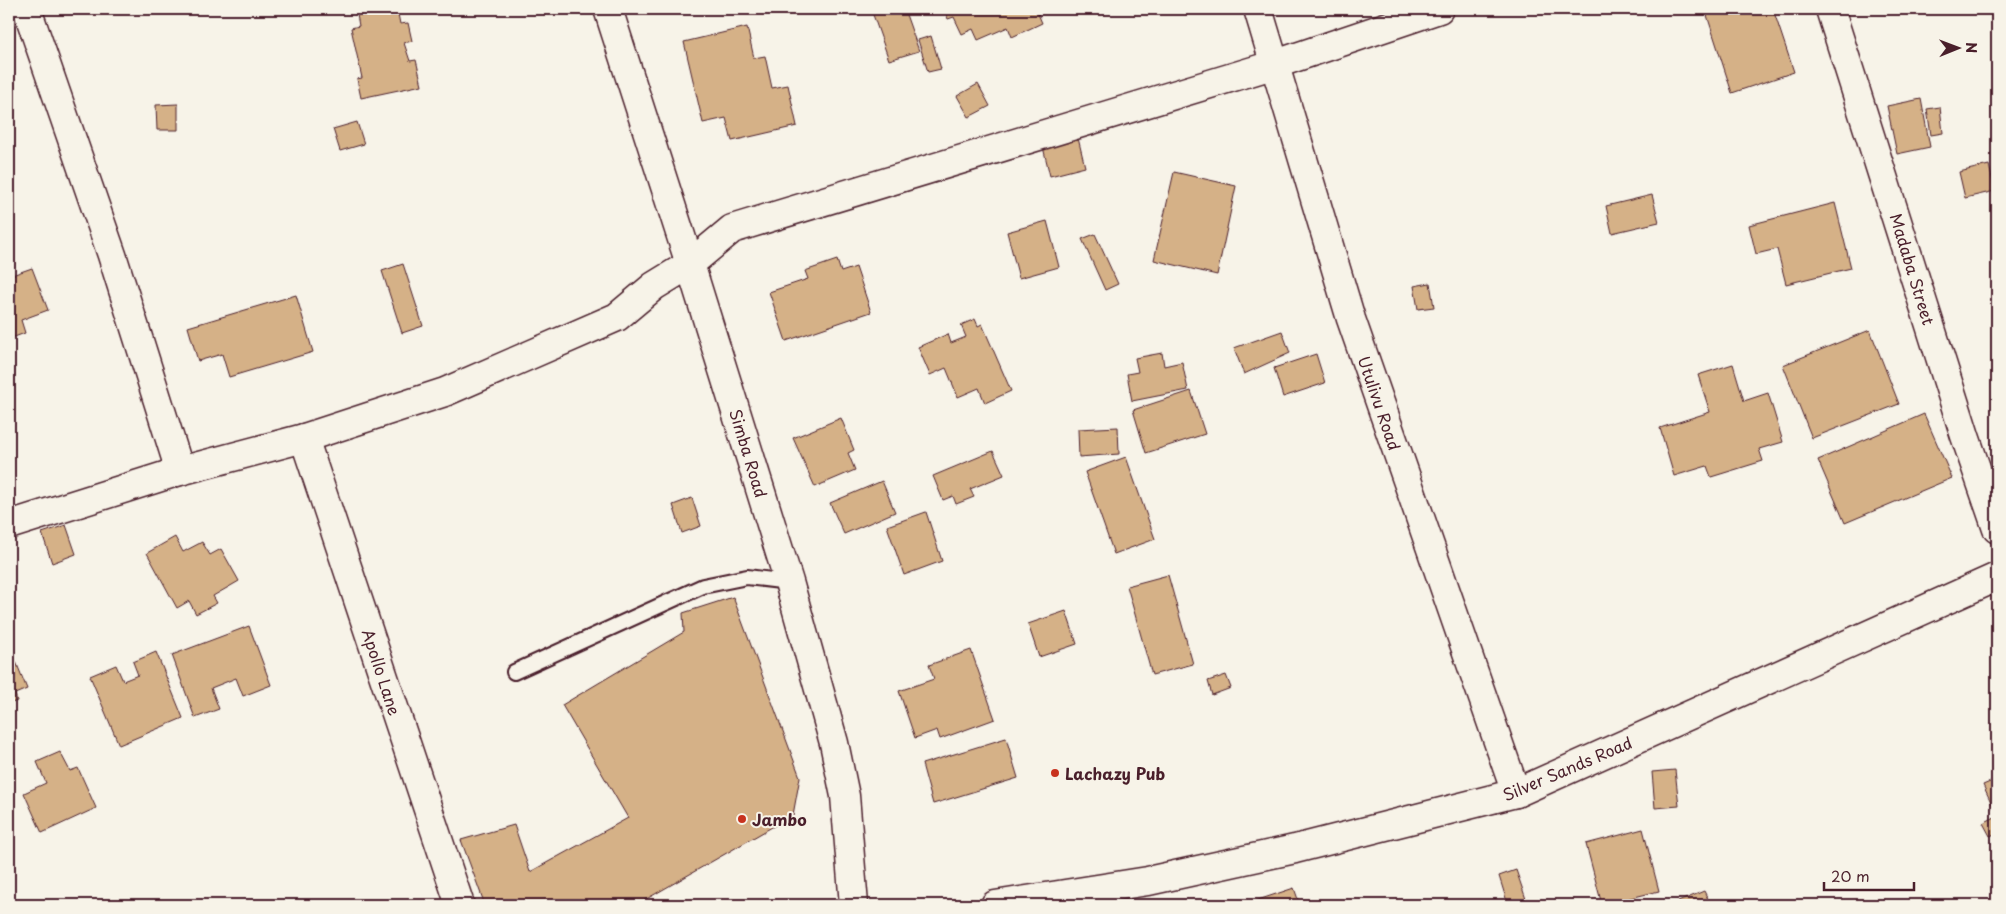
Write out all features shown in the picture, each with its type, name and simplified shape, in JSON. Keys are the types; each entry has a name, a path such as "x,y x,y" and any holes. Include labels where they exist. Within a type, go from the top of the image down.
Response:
{"street":[{"path":"26,9 112,255 180,471"},
{"name":"Simba Road","path":"608,9 789,582 834,743 846,796 854,905"},
{"name":"Utulivu Road","path":"1258,9 1351,319 1516,793"},
{"path":"9,525 180,471 304,438 445,392 617,318 654,286 690,264 732,229 1276,64 1439,9"},
{"name":"Madaba Street","path":"1830,9 1965,436 1997,530"},
{"name":"Apollo Lane","path":"304,438 460,905"},
{"name":"Silver Sands Road","path":"995,905 1148,881 1295,850 1516,793 1997,577"}],"lane":[{"path":"514,672 703,586 747,577 789,582"}],"building":[{"path":"356,9 397,9 400,24 408,23 412,41 404,43 410,61 416,60 422,85 361,98 357,79 362,78 351,28 359,26"},
{"path":"871,9 904,9 919,51 889,60"},
{"path":"944,9 1036,9 1042,23 1012,37 1008,27 978,40 973,29 962,34 954,17 948,19"},
{"path":"1705,9 1773,9 1794,72 1732,93"},
{"path":"747,27 754,58 765,56 772,88 788,85 797,126 732,141 726,118 703,123 684,42"},
{"path":"931,36 941,69 928,72 918,40"},
{"path":"978,84 990,106 969,117 957,96"},
{"path":"1921,99 1930,147 1897,154 1887,106"},
{"path":"178,104 178,130 157,130 156,105"},
{"path":"1940,107 1943,133 1931,135 1927,109"},
{"path":"357,122 364,144 340,151 333,129"},
{"path":"1078,138 1085,167 1050,176 1043,147"},
{"path":"1989,165 1995,191 1965,198 1959,172"},
{"path":"1174,172 1236,186 1217,275 1154,260"},
{"path":"1652,195 1659,222 1612,233 1606,206"},
{"path":"1835,203 1851,268 1786,284 1777,249 1756,254 1749,225"},
{"path":"1047,221 1059,267 1019,278 1007,232"},
{"path":"1095,234 1118,284 1105,290 1082,239"},
{"path":"837,260 841,272 856,267 871,312 786,341 769,292 808,279 805,271"},
{"path":"403,264 423,326 402,333 382,271"},
{"path":"9,266 12,275 32,268 48,310 21,320 25,333 9,339"},
{"path":"1430,283 1434,307 1418,309 1414,286"},
{"path":"296,295 313,352 229,377 222,354 198,361 188,327"},
{"path":"975,319 978,326 982,324 1011,391 985,403 979,388 958,397 946,368 930,375 918,347 948,334 951,343 966,337 961,325"},
{"path":"1870,330 1899,404 1812,438 1783,365"},
{"path":"1282,331 1290,353 1244,374 1234,348"},
{"path":"1162,353 1164,366 1182,362 1188,390 1132,401 1127,374 1138,372 1135,358"},
{"path":"1316,354 1325,383 1283,397 1274,368"},
{"path":"1733,364 1744,401 1768,393 1783,442 1759,449 1763,461 1711,477 1707,466 1674,476 1660,428 1710,412 1698,375"},
{"path":"1191,391 1205,434 1146,453 1133,410"},
{"path":"1924,414 1952,478 1845,523 1818,460"},
{"path":"841,418 854,450 848,453 855,470 815,487 793,438"},
{"path":"1118,427 1119,454 1079,457 1078,429"},
{"path":"993,451 1004,475 970,489 974,497 956,504 953,496 943,500 933,476"},
{"path":"1126,457 1155,539 1114,554 1085,472"},
{"path":"882,481 895,512 844,534 830,503"},
{"path":"692,498 701,526 682,533 673,505"},
{"path":"926,512 942,561 904,575 887,526"},
{"path":"66,525 76,554 52,563 42,533"},
{"path":"175,537 183,552 202,542 210,555 221,549 239,581 213,596 217,603 196,614 189,601 177,608 147,553"},
{"path":"1168,575 1193,664 1152,675 1127,586"},
{"path":"733,597 800,777 793,815 636,905 485,905 461,840 514,825 530,872 628,818 562,705 684,632 683,613"},
{"path":"1066,611 1077,644 1039,657 1028,624"},
{"path":"249,626 271,685 243,696 236,678 211,688 219,709 195,718 172,655"},
{"path":"971,650 995,719 940,739 937,730 915,738 899,691 934,679 929,665"},
{"path":"12,652 27,689 15,694 17,701 9,704 9,653"},
{"path":"156,652 183,718 119,745 90,676 116,665 123,681 138,675 133,662"},
{"path":"1226,675 1231,688 1212,695 1208,681"},
{"path":"1006,738 1018,778 933,804 922,764"},
{"path":"60,752 70,771 78,768 96,808 42,833 24,793 46,783 37,762"},
{"path":"1675,770 1679,806 1655,808 1652,772"},
{"path":"1997,779 1997,815 1983,785"},
{"path":"1997,816 1997,833 1990,836 1983,823"},
{"path":"1643,829 1659,891 1602,905 1586,844"},
{"path":"1516,870 1528,905 1508,905 1499,876"},
{"path":"1294,888 1300,905 1243,905"},
{"path":"1704,891 1711,905 1671,905"}],"place":[{"name":"Lachazy Pub","path":"1055,773"},
{"name":"Jambo","path":"742,819"}]}
